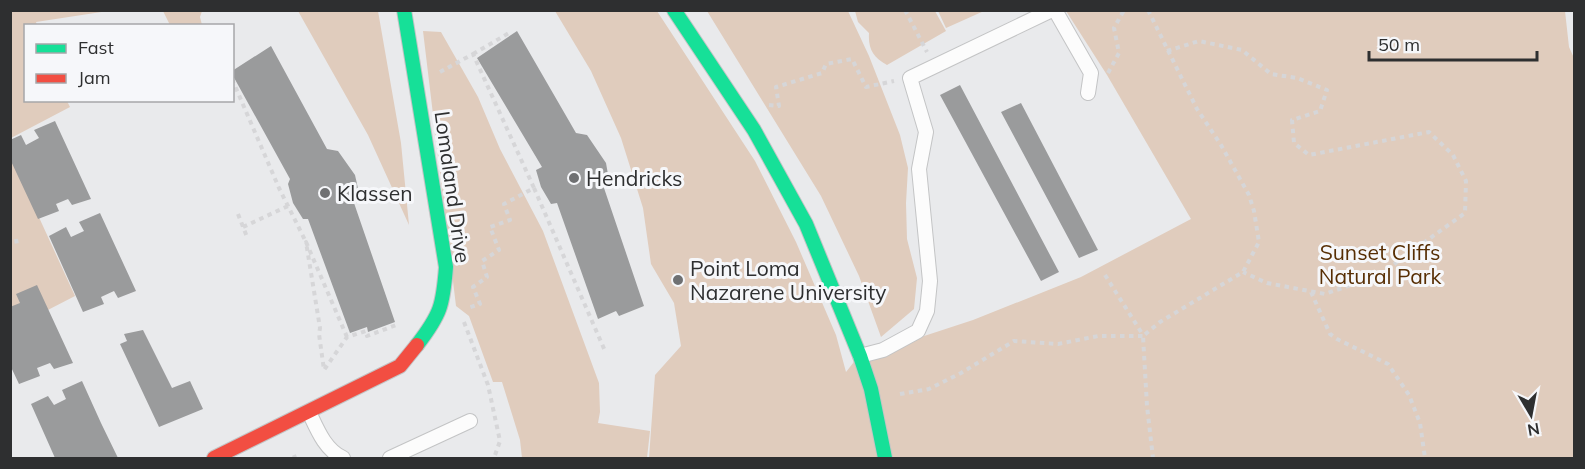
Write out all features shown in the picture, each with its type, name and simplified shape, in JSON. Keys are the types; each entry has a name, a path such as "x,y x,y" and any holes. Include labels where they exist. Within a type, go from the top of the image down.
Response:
{"street":[{"name":"Lomaland Drive","path":"214,459 400,366 435,322 444,297 446,267 404,10"},
{"path":"674,10 754,130 806,224 860,356 871,389 885,459"}],"lane":[{"path":"860,356 883,350 918,331 927,311 930,281 919,169 926,132 910,78 1053,10 1091,73 1088,93"},
{"path":"309,412 320,437 343,459"},
{"path":"390,459 470,421"}],"path":[{"path":"905,10 927,53"},
{"path":"1088,93 1107,75 1119,53 1114,28 1124,10"},
{"path":"898,394 929,389 961,373 1014,341 1058,344 1098,336 1143,336 1160,322 1243,272 1259,242 1249,195 1221,145 1197,109 1148,10"},
{"path":"438,73 509,33"},
{"path":"1167,51 1198,41 1242,50 1271,74 1297,78 1327,90 1320,111 1292,120 1294,143 1309,155 1429,132 1453,155 1466,181 1465,213 1378,275 1325,294 1267,283 1243,272"},
{"path":"473,54 605,351"},
{"path":"766,105 779,106 776,87 822,73 826,64 852,59 866,87 910,78"},
{"path":"234,84 347,337"},
{"path":"461,311 480,304 473,287 487,277 482,261 499,250 490,227 510,220 504,204 534,189"},
{"path":"243,227 288,206"},
{"path":"238,214 247,237"},
{"path":"16,239 17,245"},
{"path":"306,242 320,328 324,370 347,337 366,331 367,336 405,321"},
{"path":"1105,275 1143,336 1153,459"},
{"path":"1311,291 1330,334 1388,364 1409,395 1420,423 1425,459"},
{"path":"463,319 488,386 500,441 494,459"}],"green space":[{"path":"11,10 108,11 36,22 37,24 24,24 24,102 68,102 70,107 11,138"},
{"path":"163,11 202,11 200,17 202,24 170,24"},
{"path":"298,11 378,11 401,143 409,225 368,135"},
{"name":"Sunset Cliffs Natural Park","path":"555,11 657,11 755,161 796,242 836,335 846,372 857,358 973,320 1081,277 1191,219 1107,75 1066,11 1565,11 1569,47 1574,58 1574,458 649,458 655,375 681,346 674,303 651,264 643,208 621,138 591,71"},
{"path":"707,11 848,11 869,56 900,135 908,168 907,239 917,278 914,309 881,337 859,276 821,196"},
{"path":"855,11 935,11 946,31 887,65 872,52 869,33 858,22"},
{"path":"938,11 984,11 946,28"},
{"path":"423,31 441,32 478,97 500,149 543,231 599,383 598,423 650,431 647,458 522,458 520,440 502,382 493,382 469,316 456,306"},
{"path":"10,154 75,296 11,329 10,329"}],"building":[{"name":"Hendricks","path":"517,31 576,133 587,135 606,163 610,186 604,188 644,306 619,316 616,311 598,319 557,203 551,204 541,187 536,170 542,167 477,58"},
{"name":"Klassen","path":"271,46 327,149 338,151 355,175 361,202 354,203 395,322 368,332 367,327 350,333 308,219 303,219 293,203 288,184 290,179 234,78 234,70"},
{"path":"960,85 1059,272 1041,281 940,95"},
{"path":"1021,103 1098,250 1079,258 1001,112"},
{"path":"55,121 91,199 72,205 68,199 56,204 59,211 38,219 10,159 10,140 21,135 26,145 39,138 34,130"},
{"path":"100,213 136,291 118,298 114,291 101,297 104,304 83,312 49,236 66,227 71,237 84,231 79,222"},
{"path":"37,285 73,363 54,369 50,363 37,368 40,376 19,384 10,365 10,307 20,303 16,294"},
{"path":"143,330 172,388 190,381 203,409 159,427 120,344 127,341 124,334"},
{"path":"82,381 118,458 55,458 31,404 48,396 54,405 66,399 62,390"}],"traffic: fast":[{"path":"404,10 446,267 444,291 439,309 417,345"},
{"path":"674,10 754,130 806,224 860,356 871,389 885,458"}],"traffic: jam":[{"path":"214,458 400,366 417,345"}],"place":[{"name":"Hendricks","path":"574,178"},
{"name":"Klassen","path":"325,193"},
{"name":"Point Loma Nazarene University","path":"678,280"}]}
